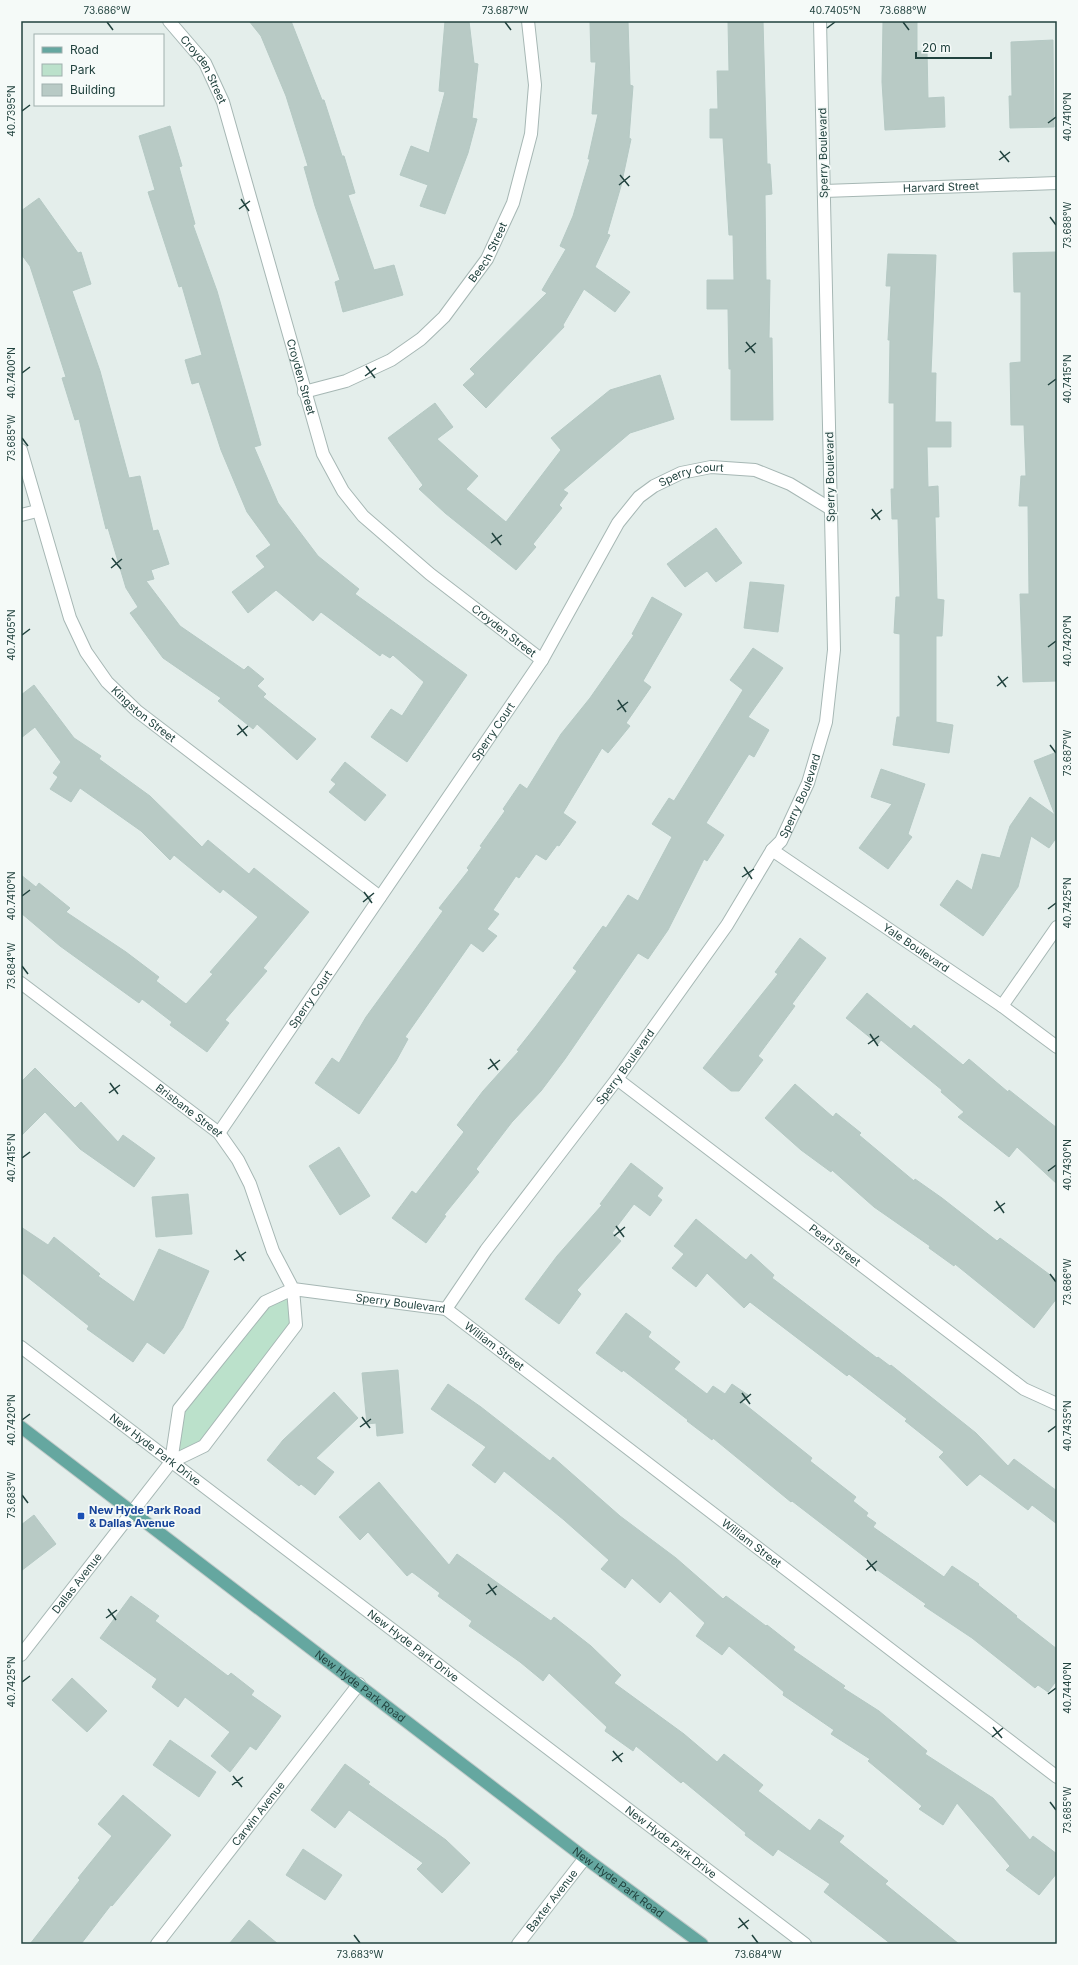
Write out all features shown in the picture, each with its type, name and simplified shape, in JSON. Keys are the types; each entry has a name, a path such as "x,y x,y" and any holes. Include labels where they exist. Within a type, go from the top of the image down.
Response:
{"main road":[{"name":"New Hyde Park Road","path":"21,1427 133,1511 585,1858 702,1944"}],"street":[{"name":"Croyden Street","path":"169,21 205,64 223,102 304,392 323,454 343,490 363,516 430,574 542,660"},
{"name":"Beech Street","path":"304,392 346,381 391,360 421,339 444,317 487,259 513,203 531,134 535,85 528,21"},
{"name":"Sperry Boulevard","path":"293,1289 446,1309 486,1250 617,1079 727,925 772,850 781,840 808,783 826,722 834,650 820,21"},
{"name":"Harvard Street","path":"824,191 1057,183"},
{"name":"Kingston Street","path":"21,450 37,510 70,618 86,652 107,682 137,711 380,897"},
{"name":"Sperry Court","path":"219,1133 542,660 618,523 639,497 654,486 681,473 711,467 755,470 790,484 831,508"},
{"path":"21,515 37,510"},
{"name":"Yale Boulevard","path":"772,850 1002,1006 1057,1047"},
{"path":"1002,1006 1057,927"},
{"name":"Brisbane Street","path":"21,983 219,1133 238,1160 250,1184 273,1250 293,1289"},
{"name":"Pearl Street","path":"617,1079 1024,1389 1057,1404"},
{"path":"133,1511 171,1462 204,1446 296,1325 293,1289 265,1302 179,1409 171,1462"},
{"name":"William Street","path":"446,1309 1057,1777"},
{"name":"New Hyde Park Drive","path":"21,1347 805,1944"},
{"name":"Dallas Avenue","path":"21,1655 133,1511"},
{"name":"Carwin Avenue","path":"157,1944 359,1684"},
{"name":"Baxter Avenue","path":"518,1944 585,1858"}],"green space":[{"path":"290,1295 292,1323 201,1442 176,1455 182,1413 265,1306"}],"building":[{"path":"249,21 291,21 322,100 324,100 342,156 344,156 355,193 348,195 374,270 394,265 403,295 343,312 335,282 340,280 315,206 304,167 308,166 286,96 261,36"},
{"path":"445,21 469,21 474,63 478,64 472,118 477,119 468,153 445,214 420,206 428,185 400,175 411,146 429,153 445,92 439,91"},
{"path":"590,21 628,21 630,85 633,86 629,138 631,139 621,186 607,234 610,235 595,267 630,292 615,312 584,289 563,325 564,327 486,408 463,385 475,374 470,369 547,293 542,290 566,249 560,246 573,216 590,159 588,159 598,114 592,114 596,62 591,62"},
{"path":"728,21 763,21 767,164 770,164 772,194 765,195 766,280 770,280 769,338 772,338 773,420 731,420 731,369 729,369 728,309 707,309 707,280 734,280 733,235 729,235 723,138 710,138 710,109 718,109 717,71 729,71"},
{"path":"883,21 917,21 917,51 927,51 928,98 944,97 945,127 885,130 882,82"},
{"path":"1053,40 1054,127 1010,128 1009,96 1012,96 1011,42"},
{"path":"170,126 182,166 179,167 195,224 193,225 217,291 261,445 254,447 278,503 318,556 359,589 355,594 467,675 407,762 371,737 391,709 402,716 424,682 393,655 390,658 382,653 380,656 321,612 313,621 276,590 248,613 232,592 265,567 256,556 271,545 247,512 221,450 199,382 192,384 185,360 202,355 182,286 179,287 148,192 155,190 139,136"},
{"path":"39,198 78,253 81,252 91,284 72,291 100,371 129,478 140,476 153,531 158,530 169,564 151,570 154,579 146,581 180,626 244,670 248,666 264,679 257,686 266,694 263,697 316,739 297,760 257,724 253,729 218,701 221,698 163,658 130,613 138,607 126,588 108,528 106,529 79,419 75,420 62,378 66,377 30,266 21,254 21,211"},
{"path":"1056,252 1057,681 1023,682 1020,594 1029,594 1028,506 1019,506 1021,476 1026,476 1024,425 1011,425 1010,363 1021,362 1021,292 1014,292 1013,253"},
{"path":"888,254 936,255 931,373 936,373 935,422 951,422 951,447 927,447 928,487 938,486 939,517 935,517 937,599 944,600 942,636 936,636 936,722 953,725 949,753 893,745 897,717 900,717 900,634 894,633 896,597 900,597 898,519 892,519 891,489 894,489 894,403 889,403 890,340 888,340 891,286 886,286"},
{"path":"660,375 674,419 630,433 563,490 568,493 559,505 562,508 533,544 536,547 516,570 445,513 419,489 423,485 388,438 435,403 453,427 437,439 478,476 466,489 506,522 561,450 551,438 610,390"},
{"path":"716,528 742,563 716,582 707,571 685,587 667,564"},
{"path":"750,582 784,585 778,632 744,628"},
{"path":"652,597 682,614 643,681 651,687 626,723 630,726 608,753 602,748 563,813 576,822 559,846 557,845 546,860 536,854 519,878 516,876 493,910 499,914 487,929 497,936 483,952 471,943 405,1037 408,1039 396,1061 359,1114 315,1083 332,1058 339,1063 366,1017 443,911 439,908 469,870 467,868 482,847 480,846 505,811 503,809 520,784 527,789 561,734 590,698 634,635 632,634"},
{"path":"753,648 783,668 748,717 769,730 754,757 749,754 706,823 724,835 707,861 704,859 668,930 648,959 638,953 565,1059 541,1091 512,1122 476,1169 479,1172 444,1215 446,1216 426,1243 392,1218 412,1191 416,1194 464,1132 457,1125 483,1091 519,1051 517,1050 577,971 573,968 603,926 606,928 628,895 638,901 672,837 652,824 669,798 674,801 743,690 730,680"},
{"path":"34,685 74,738 101,756 99,759 150,796 202,847 208,840 249,874 254,868 309,912 263,968 267,971 225,1020 229,1023 207,1052 170,1025 172,1022 142,999 139,1003 60,946 21,913 21,875 36,887 39,883 70,908 66,912 126,952 159,977 156,981 186,1004 213,974 210,972 258,917 223,889 220,893 174,855 170,860 141,831 80,788 71,802 50,789 58,777 53,773 61,762 35,727 21,738 21,695"},
{"path":"1057,752 1057,837 1049,848 1031,836 1018,887 983,936 940,905 957,880 972,890 982,854 1000,858 1010,826 1030,797 1055,815 1034,761"},
{"path":"345,762 386,795 365,821 329,792 336,784 331,780"},
{"path":"881,769 925,784 908,834 912,837 888,869 859,848 892,804 871,797"},
{"path":"800,938 826,958 792,1004 795,1006 758,1056 763,1060 739,1091 731,1091 703,1068 778,974 775,972"},
{"path":"867,993 911,1029 914,1025 963,1065 969,1059 1008,1092 1009,1090 1057,1128 1057,1184 1017,1147 1009,1157 958,1117 964,1112 941,1092 942,1090 881,1040 878,1044 846,1018"},
{"path":"35,1068 75,1108 81,1102 118,1142 123,1135 155,1158 134,1187 80,1149 45,1112 21,1136 21,1082"},
{"path":"795,1084 833,1117 836,1113 861,1133 859,1135 914,1181 915,1179 997,1241 1000,1238 1057,1280 1057,1298 1034,1328 955,1264 954,1266 929,1248 930,1246 874,1207 832,1170 831,1172 801,1150 765,1118"},
{"path":"339,1147 370,1196 340,1215 309,1166"},
{"path":"631,1163 663,1188 657,1196 662,1200 650,1216 634,1204 612,1233 621,1241 577,1290 581,1294 559,1324 525,1299 557,1256 602,1205 600,1204"},
{"path":"188,1194 192,1234 156,1237 152,1197"},
{"path":"696,1219 746,1260 751,1254 774,1275 772,1278 877,1358 878,1357 890,1366 891,1365 976,1433 1008,1466 1014,1459 1057,1491 1057,1524 1032,1505 1028,1510 980,1474 967,1486 939,1457 944,1452 905,1421 907,1419 849,1374 847,1376 750,1302 744,1308 707,1273 696,1287 672,1268 684,1254 674,1246"},
{"path":"21,1227 48,1245 54,1237 100,1274 98,1276 134,1302 159,1249 209,1271 183,1328 164,1354 147,1342 133,1362 87,1329 89,1326 21,1272"},
{"path":"626,1313 651,1332 648,1337 680,1362 674,1369 707,1394 713,1386 725,1394 732,1384 748,1395 742,1402 812,1458 810,1461 856,1497 853,1501 868,1513 866,1516 876,1523 873,1527 944,1577 952,1566 979,1584 978,1585 1017,1616 1016,1617 1057,1649 1057,1680 1048,1692 1038,1685 1035,1688 972,1638 924,1606 926,1604 869,1564 870,1561 792,1501 791,1502 713,1438 712,1440 623,1370 622,1372 596,1353"},
{"path":"398,1370 403,1433 377,1436 376,1423 367,1424 362,1373"},
{"path":"448,1384 481,1407 550,1461 553,1457 620,1516 676,1558 723,1599 726,1596 766,1626 767,1625 795,1647 793,1650 845,1686 843,1688 879,1711 927,1751 925,1754 993,1798 1030,1840 1033,1836 1057,1854 1057,1873 1039,1895 1006,1870 1010,1866 957,1803 943,1825 919,1809 922,1806 868,1761 870,1759 831,1734 834,1730 783,1695 784,1692 729,1646 722,1655 696,1636 705,1623 670,1591 660,1603 632,1578 625,1588 601,1569 609,1560 564,1520 504,1471 495,1483 472,1465 486,1447 431,1409"},
{"path":"334,1392 358,1418 316,1458 334,1472 315,1495 301,1484 299,1486 267,1460 283,1440"},
{"path":"379,1482 449,1565 457,1554 551,1621 554,1617 591,1646 621,1675 614,1683 684,1734 717,1762 724,1754 763,1785 758,1791 810,1831 819,1819 844,1836 839,1842 888,1881 885,1884 959,1944 891,1944 824,1892 830,1884 778,1849 773,1856 745,1835 746,1833 683,1781 681,1783 636,1746 633,1751 605,1731 607,1727 549,1673 543,1681 520,1662 469,1626 472,1621 438,1596 440,1593 412,1572 407,1576 368,1532 360,1540 339,1517"},
{"path":"34,1515 56,1544 21,1571 21,1525"},
{"path":"131,1596 159,1616 155,1621 228,1676 231,1673 254,1691 251,1695 281,1716 256,1750 250,1746 230,1772 211,1756 230,1732 185,1697 178,1707 152,1687 157,1679 100,1638"},
{"path":"72,1678 107,1711 87,1732 52,1700"},
{"path":"170,1740 216,1772 199,1797 153,1765"},
{"path":"345,1764 370,1782 368,1784 446,1840 470,1863 442,1893 417,1869 423,1863 349,1810 335,1828 311,1810"},
{"path":"123,1795 171,1835 112,1906 111,1905 81,1944 30,1944 80,1880 78,1878 112,1836 98,1824"},
{"path":"303,1849 342,1875 325,1900 286,1875"},
{"path":"249,1920 278,1944 229,1944"}],"place":[{"name":"New Hyde Park Road & Dallas Avenue","path":"81,1516"}]}
